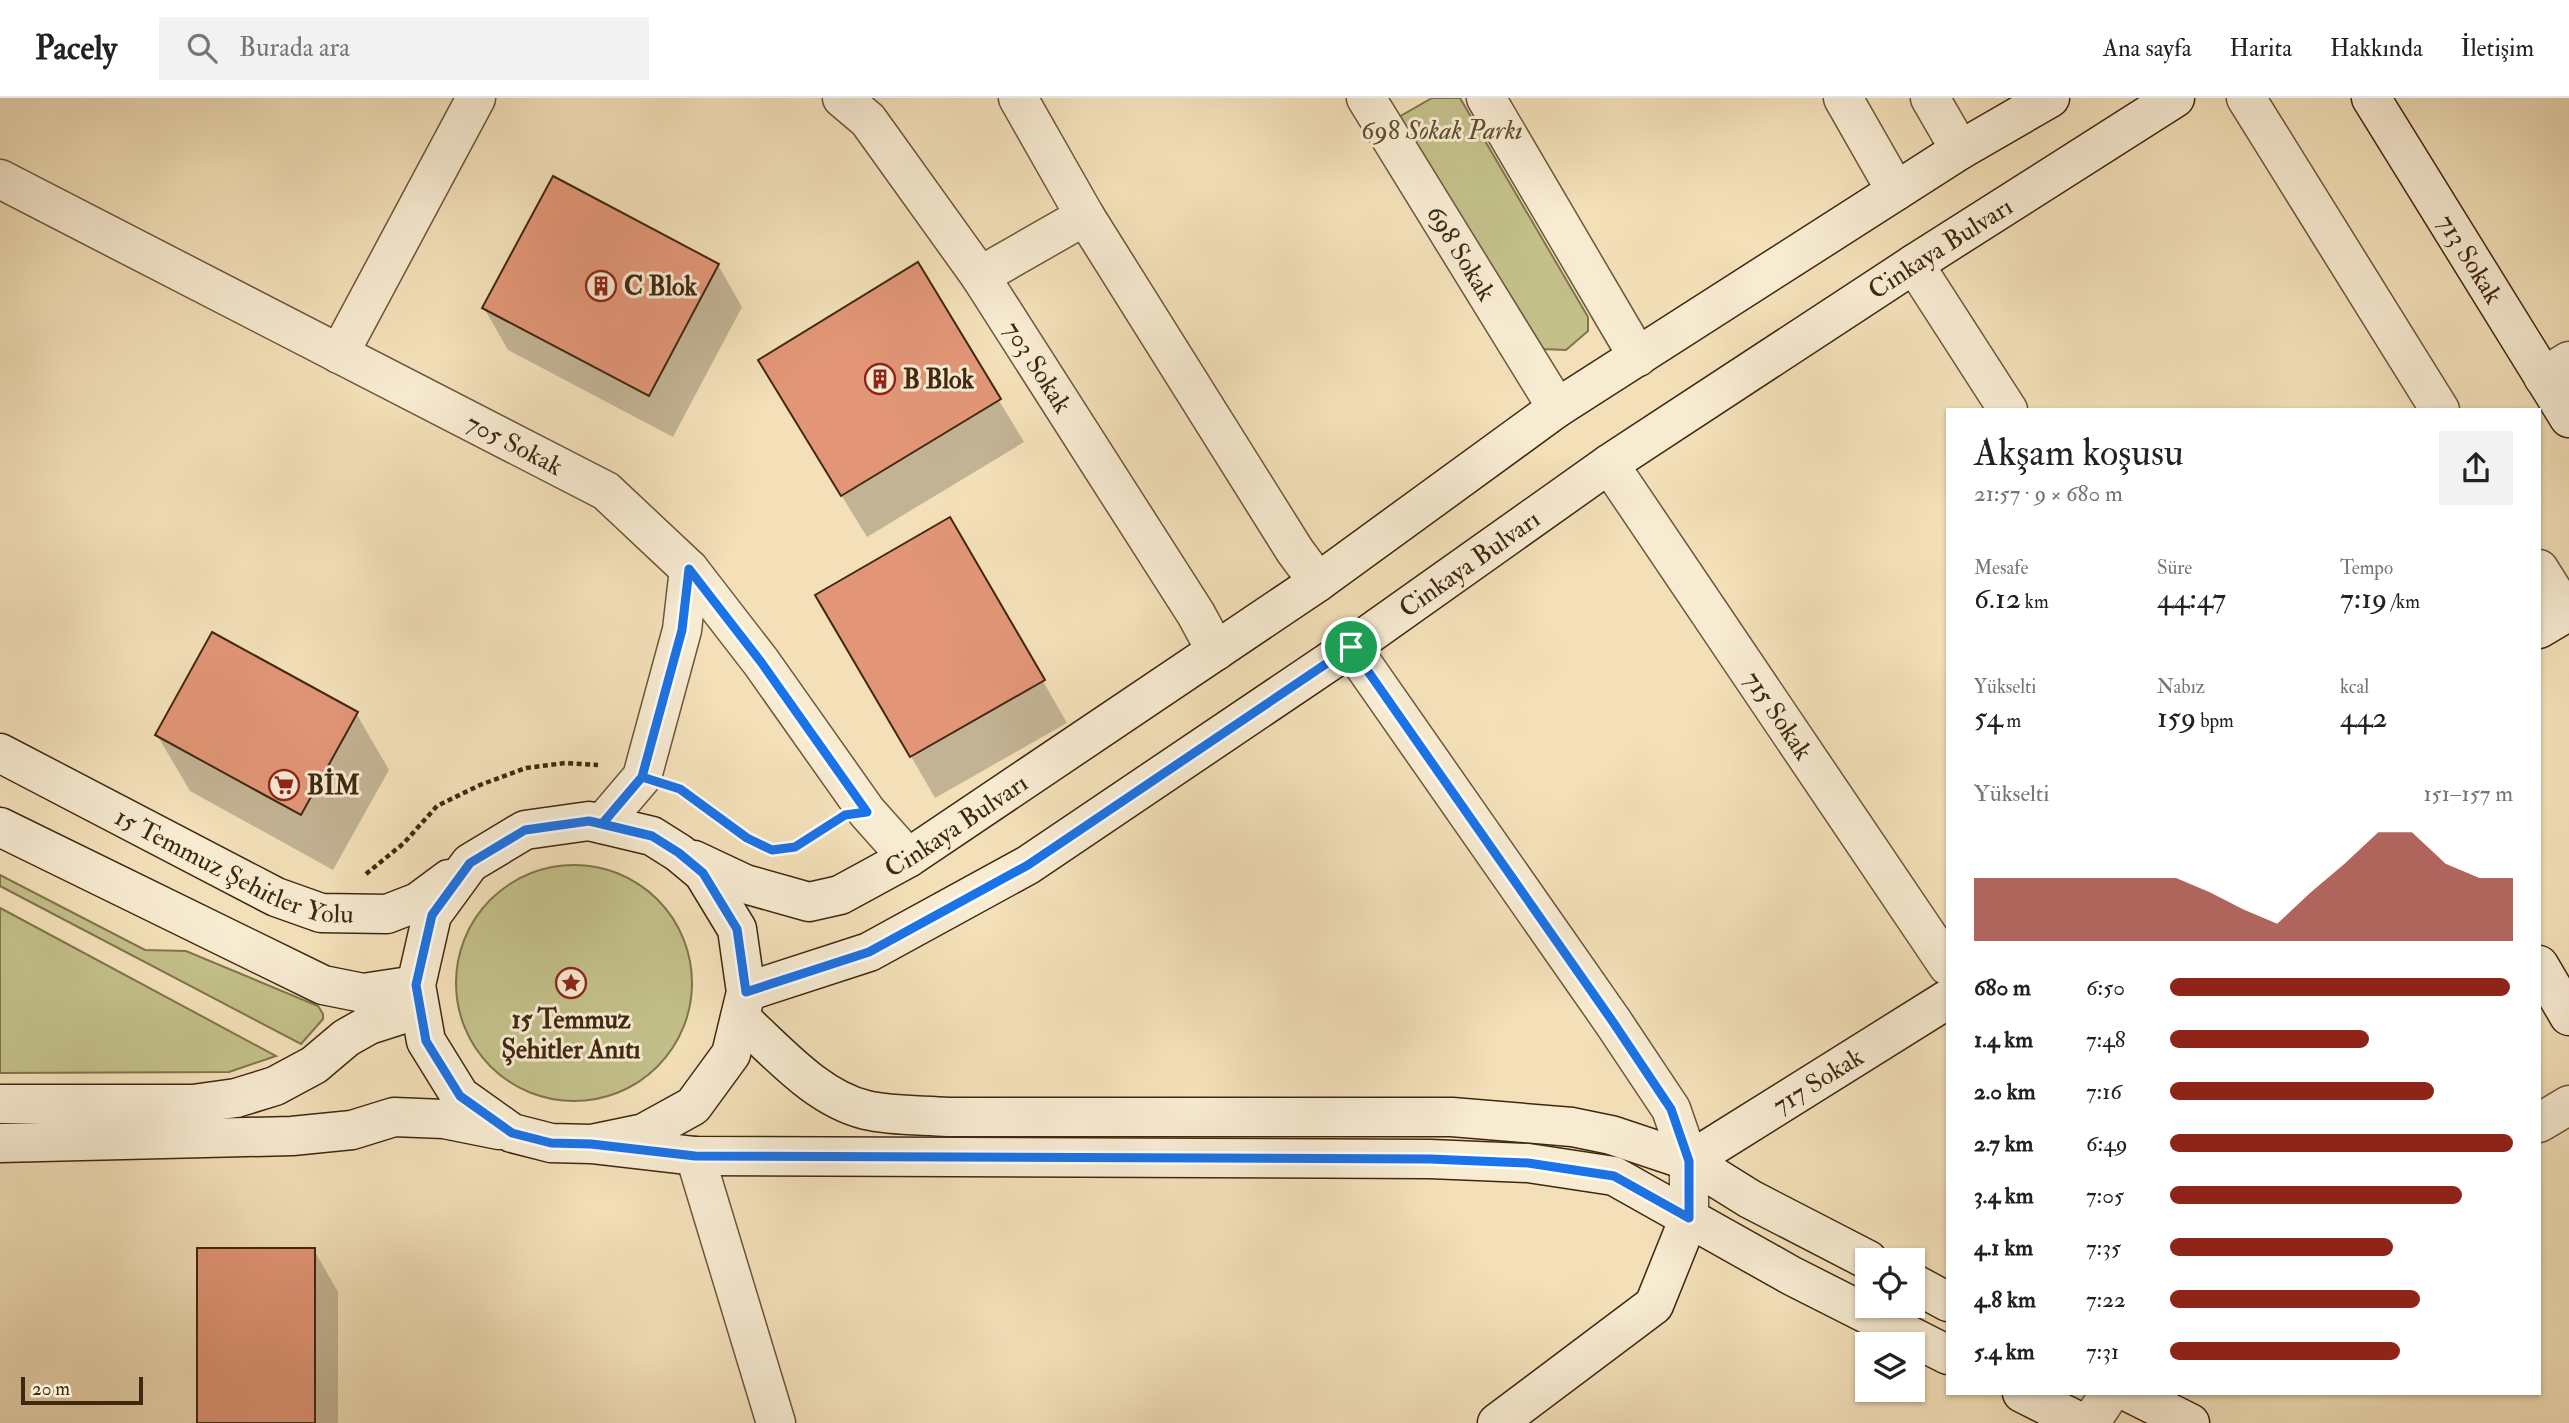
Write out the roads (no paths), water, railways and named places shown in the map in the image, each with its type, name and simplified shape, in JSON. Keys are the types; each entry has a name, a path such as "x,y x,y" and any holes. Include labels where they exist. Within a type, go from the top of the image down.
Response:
{"main road":[{"path":"339,354 476,98"},
{"name":"703 Sokak","path":"842,98 869,120 980,276 1216,651"},
{"path":"1018,98 1085,216 1295,551 1318,582"},
{"path":"1486,98 1638,357"},
{"path":"1843,98 1896,191"},
{"path":"1930,98 1960,150"},
{"name":"Cinkaya Bulvarı","path":"679,853 745,884 809,902 840,895 908,858 1318,582 1557,408 1960,150 2050,98"},
{"name":"Cinkaya Bulvarı","path":"743,1005 869,952 1028,865 1351,647 1609,464 1914,264 2175,98"},
{"path":"2246,98 2439,408"},
{"name":"713 Sokak","path":"2371,98 2556,369 2569,418"},
{"name":"698 Sokak","path":"1375,101 1557,408"},
{"name":"705 Sokak","path":"0,179 606,491 689,569 761,662 867,812 908,858"},
{"path":"980,276 1085,216"},
{"path":"1914,264 2007,408"},
{"name":"715 Sokak","path":"1609,464 1946,963"},
{"path":"602,824 642,777 682,630 689,569"},
{"path":"2541,574 2558,617"},
{"path":"1351,647 1671,1109 1689,1161 1689,1218 1654,1306 1497,1423"},
{"name":"15 Temmuz Şehitler Yolu","path":"0,753 276,897 321,913 387,914 418,902 470,863 525,830 589,821 652,836 679,853"},
{"path":"0,827 323,985 363,993 417,997"},
{"path":"591,1144 645,1132 693,1106 731,1054 743,1005 737,929 703,873 679,853"},
{"path":"470,863 432,915 417,997 426,1041 460,1096 512,1133"},
{"path":"2541,968 2569,1016"},
{"path":"0,1104 193,1104 236,1098 275,1086 314,1065 346,1038 417,997"},
{"name":"717 Sokak","path":"1689,1161 1946,1000"},
{"path":"743,1005 824,1091 866,1110 948,1117 1452,1117 1572,1127 1611,1135 1689,1161 1750,1199 1855,1253"},
{"path":"2541,1122 2569,1105"},
{"path":"0,1143 292,1136 352,1130 394,1118 444,1119 551,1143 591,1144 695,1156 1416,1159 1528,1163 1614,1176 1792,1276 1946,1354"},
{"path":"695,1156 776,1423"},
{"path":"1925,1290 1946,1301"},
{"path":"2026,1395 2082,1423"},
{"path":"2090,1423 2109,1395"},
{"path":"2134,1395 2190,1423"}],"place":[{"name":"C Blok","path":"601,286"},
{"name":"B Blok","path":"880,379"},
{"name":"BİM","path":"284,785"},
{"name":"15 Temmuz Şehitler Anıtı","path":"571,983"}],"park label":[{"name":"698 Sokak Parkı","path":"1442,130"}]}
